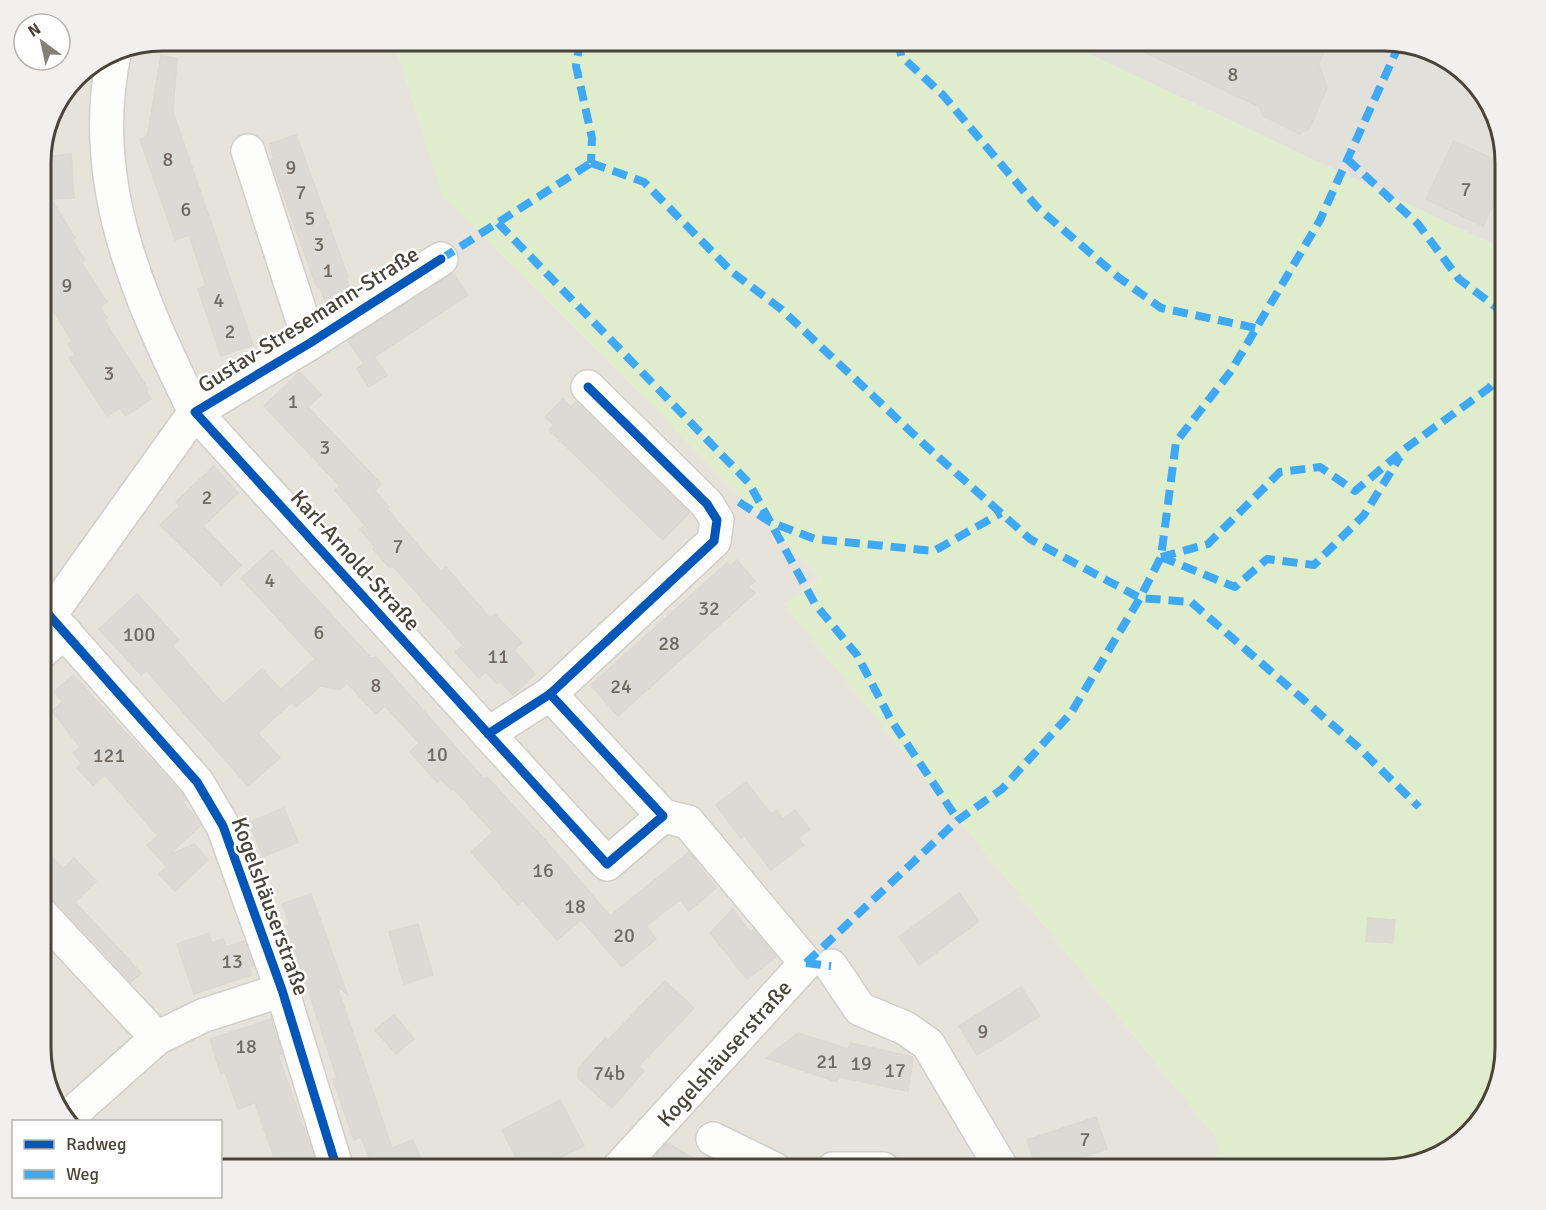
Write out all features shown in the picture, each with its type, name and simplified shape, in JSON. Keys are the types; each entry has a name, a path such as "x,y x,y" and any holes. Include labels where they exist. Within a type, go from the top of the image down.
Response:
{"street":[{"name":"Karl-Arnold-Straße","path":"113,62 105,118 109,166 118,217 131,269 145,307 195,412 607,864 663,816"},
{"name":"Gustav-Stresemann-Straße","path":"248,151 310,343"},
{"name":"Gustav-Stresemann-Straße","path":"195,412 310,343 441,259"},
{"path":"488,734 550,694 714,542 717,520 707,504 588,387"},
{"path":"51,623 195,412"},
{"name":"Kogelshäuserstraße","path":"51,628 197,782 223,826 282,990 335,1159"},
{"path":"550,694 663,816 688,822 860,1009 905,1028 928,1044 996,1159"},
{"path":"51,925 157,1038"},
{"name":"Kogelshäuserstraße","path":"629,1159 818,964"},
{"path":"72,1113 157,1038 174,1027 282,990"},
{"path":"713,1139 752,1159"}],"shaded area":[{"path":"155,51 397,51 443,197 585,337 820,578 784,604 1217,1138 1217,1159 222,1159 222,1120 77,1120 62,1097 53,1070 51,1055 51,155 59,119 83,83 119,59"},
{"path":"1082,51 1391,51 1406,53 1433,62 1452,74 1468,89 1487,119 1495,162 1495,245"}],"green space":[{"path":"397,51 1082,51 1495,245 1495,1048 1487,1091 1468,1121 1457,1132 1433,1148 1399,1158 1217,1159 1217,1138 784,604 820,578 585,337 443,197"}],"building":[{"path":"1142,51 1324,51 1319,64 1327,88 1309,129 1299,134 1263,116 1260,107"},
{"path":"161,56 177,58 173,112 253,345 221,356 198,289 206,286 189,235 175,240 140,139 147,137"},
{"path":"296,135 348,277 346,278 351,292 325,301 320,287 317,288 271,160 274,158 269,144"},
{"path":"1454,141 1495,160 1495,201 1483,226 1426,199"},
{"path":"71,154 74,198 51,199 51,156"},
{"path":"51,199 75,238 72,240 85,260 81,262 107,302 100,307 107,318 104,320 148,389 146,391 151,399 125,416 120,408 107,416 69,358 75,355 68,344 72,341 51,307"},
{"path":"453,273 468,295 374,357 387,375 369,387 357,369 364,364 348,341"},
{"path":"300,372 321,395 308,407 381,484 375,491 389,507 387,509 441,572 446,567 490,618 495,614 522,643 514,650 535,674 513,695 500,681 497,684 486,672 479,678 455,652 463,645 393,566 390,568 373,549 375,547 360,529 365,525 335,490 340,486 264,406"},
{"path":"563,399 571,407 576,402 689,513 663,540 549,430 554,425 545,417"},
{"path":"214,466 238,493 203,526 241,565 221,585 160,525 180,506 176,502"},
{"path":"272,550 371,658 376,657 484,779 487,777 547,842 610,916 689,852 716,888 689,911 680,900 646,926 656,939 622,967 581,920 557,940 523,901 518,905 471,852 493,832 453,788 451,790 441,779 437,782 410,752 419,743 385,706 376,714 347,683 339,690 321,686 296,707 292,702 258,733 280,758 248,786 146,670 141,675 99,629 137,594 179,640 173,646 223,704 262,669 285,694 281,689 315,659 241,578"},
{"path":"737,560 755,581 748,587 755,593 618,716 591,685 727,563 730,566"},
{"path":"73,675 182,794 186,800 183,802 201,825 169,855 194,844 208,860 175,891 159,874 167,867 147,845 158,836 105,775 93,785 77,768 82,764 73,753 80,747 52,711 63,701 54,692"},
{"path":"746,782 771,814 777,810 783,819 795,810 810,829 798,838 804,845 771,870 744,835 741,838 716,805"},
{"path":"284,808 298,842 263,857 249,822"},
{"path":"51,856 63,869 74,858 96,881 75,902 141,973 131,982 55,901 51,900"},
{"path":"959,893 979,921 919,965 899,937"},
{"path":"311,894 347,994 337,986 392,1148 413,1140 421,1159 364,1159 369,1157 361,1137 354,1140 333,1079 337,1078 295,950 289,953 280,928 290,925 282,904"},
{"path":"733,909 750,932 754,930 776,957 747,979 710,933"},
{"path":"1368,918 1395,920 1393,943 1366,941"},
{"path":"418,924 433,975 404,984 389,932"},
{"path":"209,933 212,943 223,939 226,947 244,941 253,966 249,967 251,975 194,994 177,944"},
{"path":"665,981 694,1008 639,1066 644,1071 612,1108 578,1078 578,1069 606,1037 608,1040"},
{"path":"1021,987 1040,1016 977,1055 959,1026"},
{"path":"394,1015 414,1039 396,1054 375,1030"},
{"path":"271,1019 282,1054 278,1055 314,1159 275,1159 255,1103 238,1109 225,1072 221,1074 210,1039"},
{"path":"798,1033 848,1049 850,1043 913,1057 908,1091 839,1077 837,1082 766,1058"},
{"path":"560,1100 584,1146 557,1159 517,1159 502,1130"},
{"path":"1096,1117 1107,1149 1078,1159 1033,1159 1027,1140"},
{"path":"667,1143 695,1159 652,1159"}],"marked path":[{"path":"578,51 576,66 592,138 591,163"},
{"path":"900,51 901,56 943,95 1037,207 1118,277 1161,308 1256,328"},
{"path":"806,963 958,820 1002,789 1071,713 1140,598 1161,557 1176,442 1231,371 1320,220 1396,52"},
{"path":"1347,159 1418,224 1459,279 1495,306"},
{"path":"591,163 644,182 732,272 781,309 926,446 1030,539 1140,598 1191,602 1358,747 1419,807"},
{"path":"441,259 591,163"},
{"path":"498,223 749,483 815,604 857,655 891,720 958,820"},
{"path":"1161,557 1208,544 1280,472 1320,467 1355,491 1406,448 1495,382"},
{"path":"1161,557 1235,587 1267,559 1314,565 1364,515 1400,457"},
{"path":"739,502 770,522 815,539 934,551 1001,513"},
{"path":"806,963 831,966"}],"cycle path":[{"path":"441,259 310,343 195,412 607,864 663,816 550,694 488,734"},
{"path":"550,694 714,541 717,520 707,504 588,387"},
{"path":"51,617 197,782 223,826 282,990 334,1159"}]}
